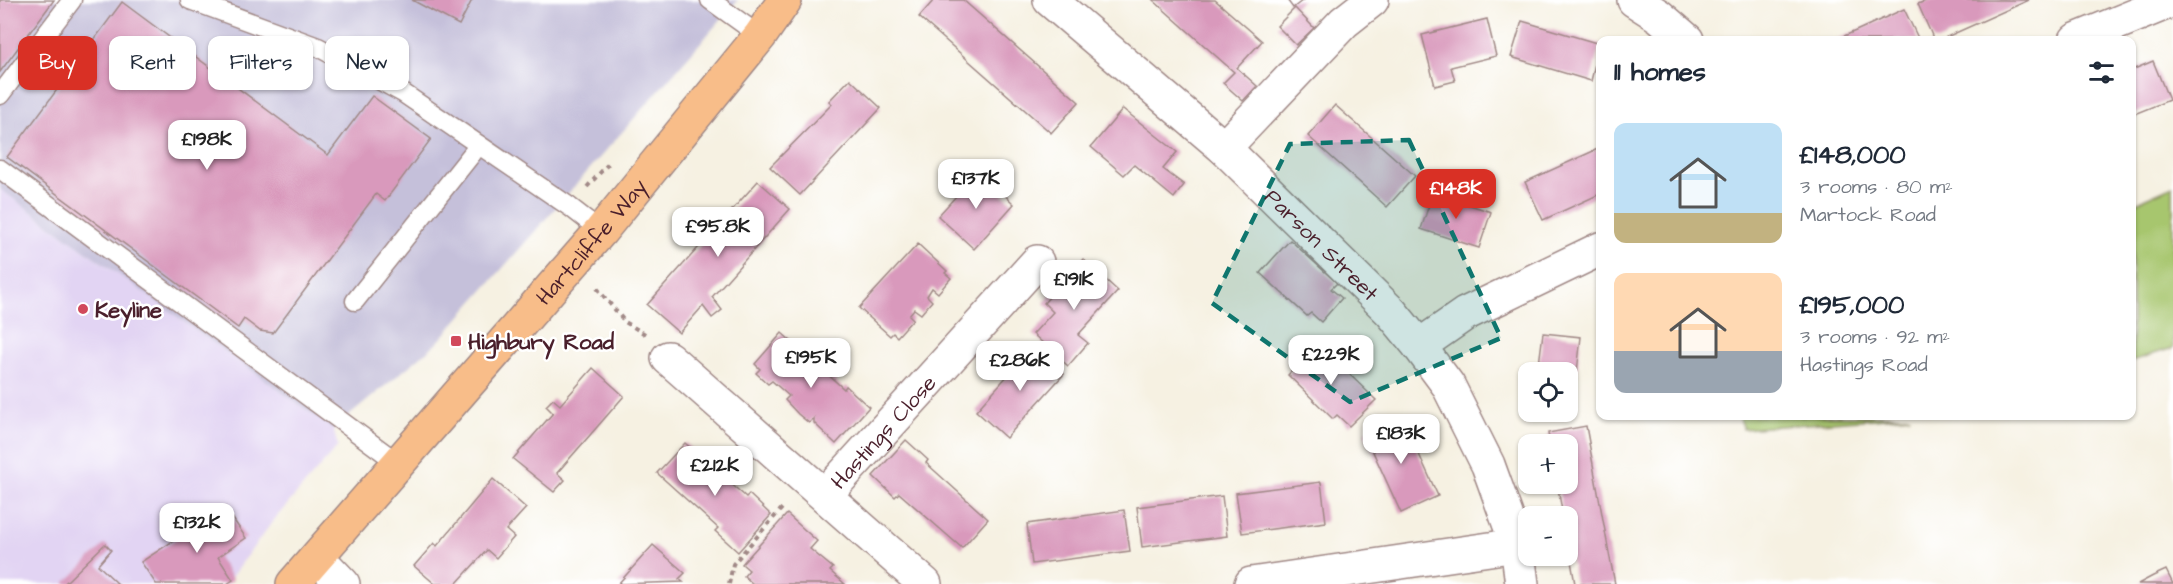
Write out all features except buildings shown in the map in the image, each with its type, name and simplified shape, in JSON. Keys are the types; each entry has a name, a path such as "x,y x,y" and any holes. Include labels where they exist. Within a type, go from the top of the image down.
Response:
{"highway":[{"name":"Hartcliffe Way","path":"293,584 601,231 760,36 785,0"}],"street":[{"name":"Parson Street","path":"1050,0 1224,148 1390,312 1419,346 1448,385 1488,465 1516,545 1522,584"},
{"path":"1224,148 1344,22 1372,0"},
{"path":"1634,0 1659,16 1682,36"},
{"path":"2086,36 2173,0"},
{"path":"1419,346 1465,314 1596,251"},
{"name":"Hastings Close","path":"817,487 1037,262"},
{"path":"668,358 925,584"},
{"path":"1251,584 1516,545"},
{"path":"317,557 343,584"}],"lane":[{"path":"0,95 72,0"},
{"path":"190,0 318,47 403,93 601,231"},
{"path":"710,0 760,36"},
{"path":"355,301 479,145"},
{"path":"0,169 398,464"}],"path":[{"path":"591,282 625,322 646,334 668,358"},
{"path":"729,584 733,564 817,487"}],"highlighted area":[{"path":"1409,140 1501,338 1350,402 1212,303 1290,144"}],"shaded area":[{"path":"0,0 738,0 437,343 333,429 0,189"},
{"name":"Keyline","path":"0,189 333,429 338,446 273,521 226,584 0,584"}],"green space":[{"path":"2173,186 2173,348 2136,360 2136,202"},
{"path":"1740,420 1859,420 1743,429"}],"place":[{"name":"Keyline","path":"83,309"},
{"name":"Highbury Road","path":"456,341"}]}
